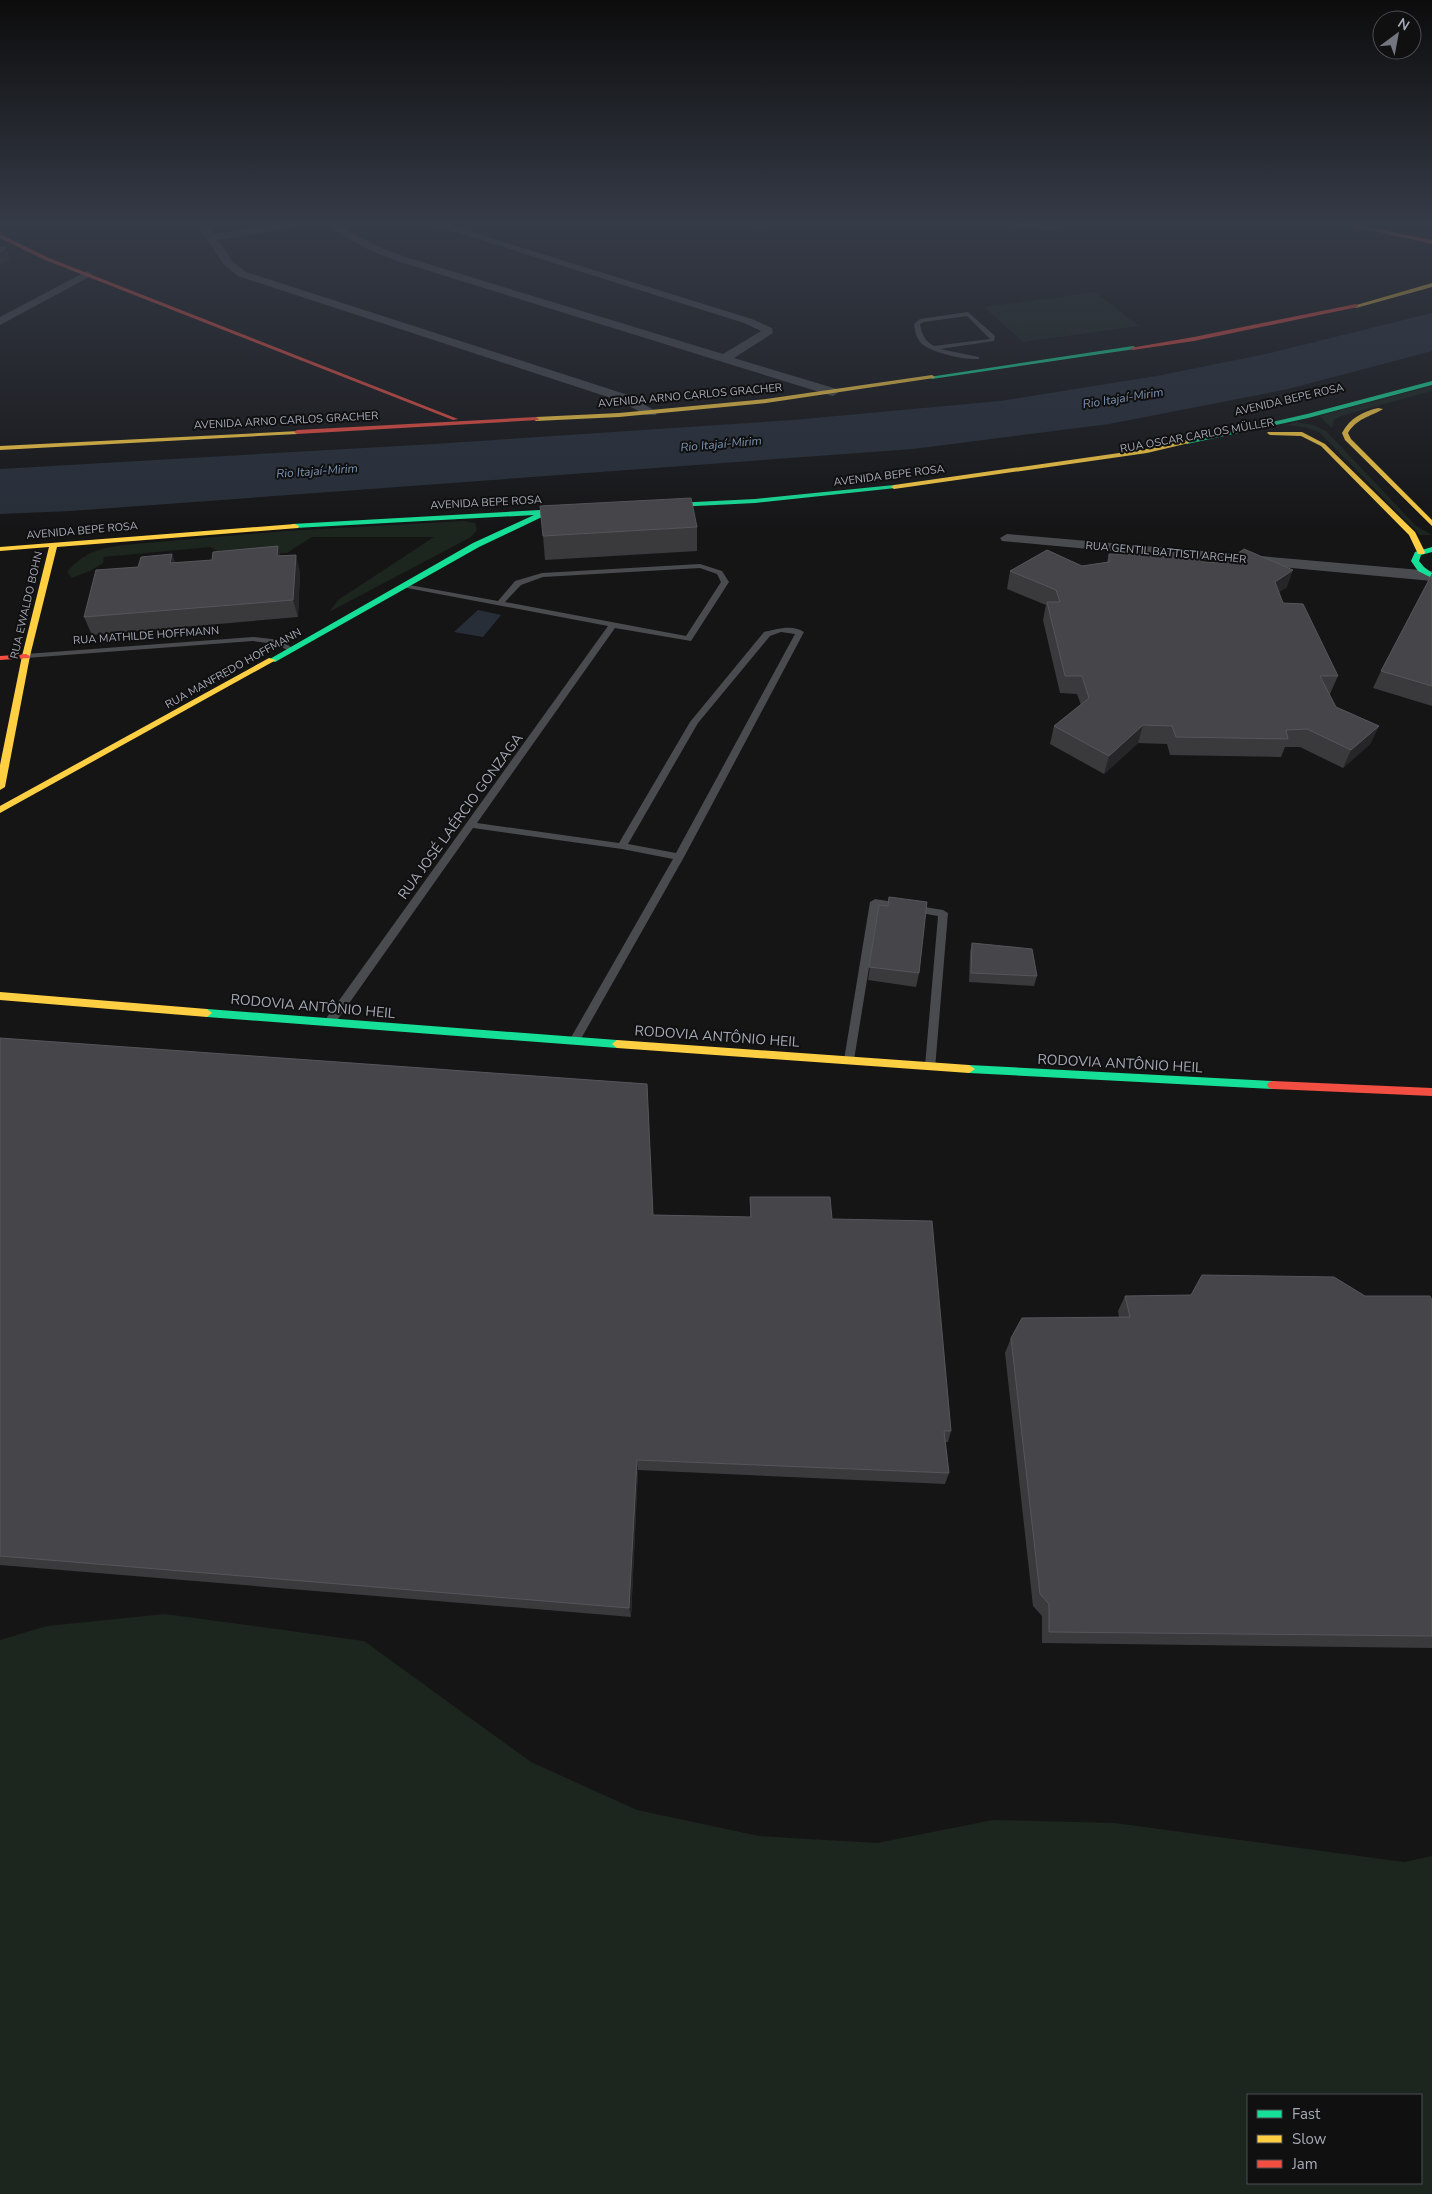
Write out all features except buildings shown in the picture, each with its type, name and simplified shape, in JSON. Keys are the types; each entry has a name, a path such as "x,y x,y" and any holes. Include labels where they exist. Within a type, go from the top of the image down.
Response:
{"main road":[{"path":"220,326 465,423"},
{"name":"AVENIDA ARNO CARLOS GRACHER","path":"0,448 465,423 716,407 992,369 1259,326"},
{"name":"AVENIDA BEPE ROSA","path":"1062,463 1236,424 1432,376"},
{"name":"AVENIDA BEPE ROSA","path":"639,507 820,496 1146,452 1308,416 1432,383"},
{"path":"1432,395 1376,410 1355,419 1348,426 1345,433 1348,440 1432,526"},
{"name":"RUA OSCAR CARLOS MÜLLER","path":"1236,424 1248,425 1294,414 1308,416 1321,423"},
{"path":"1332,433 1422,524 1432,526"},
{"name":"RUA OSCAR CARLOS MÜLLER","path":"1017,470 1076,469 1257,435 1302,434 1323,445 1368,488 1412,534 1423,555"},
{"name":"AVENIDA BEPE ROSA","path":"0,549 247,529 589,509"},
{"name":"RUA MANFREDO HOFFMANN","path":"0,810 407,586 476,545 550,511"},
{"name":"RUA MANFREDO HOFFMANN","path":"468,515 489,522 494,527 476,545"},
{"name":"RUA EWALDO BOHN","path":"0,787 26,656 53,546"},
{"path":"1423,555 1432,576"},
{"name":"RUA MATHILDE HOFFMANN","path":"0,658 26,656"},
{"name":"RODOVIA ANTÔNIO HEIL","path":"0,996 329,1023 931,1066 1300,1088 1432,1092"}],"street":[{"path":"403,326 624,398 651,412"},
{"path":"618,326 832,392"},
{"path":"723,359 767,333 768,330 761,326"},
{"name":"RUA GENTIL BATTISTI ARCHER","path":"1007,538 1432,576"},
{"name":"RUA GENTIL BATTISTI ARCHER","path":"1385,572 1423,555"}],"lane":[{"path":"917,326 917,332 923,344 932,348 977,358"},
{"path":"932,348 990,342 993,338 981,326"},
{"path":"966,345 977,358 992,369"},
{"path":"407,586 501,602 688,639 724,582 724,577 720,572 700,566 542,575 528,578 518,583 501,602"},
{"name":"RUA JOSÉ LAÉRCIO GONZAGA","path":"329,1023 614,624"},
{"path":"574,1041 679,857 800,632 781,630 767,634 694,722 622,846"},
{"name":"RUA MATHILDE HOFFMANN","path":"26,656 252,640 278,642 291,650"},
{"path":"471,824 622,846 679,857"},
{"path":"849,1060 875,902 943,913 931,1066"}],"shaded area":[{"path":"1006,326 1136,326 1023,342"},
{"path":"1432,386 1432,391 1341,416 1334,420 1332,428 1319,416"},
{"path":"1297,422 1313,425 1326,431 1416,526 1432,535 1420,535 1319,432 1304,427 1285,425"},
{"path":"464,521 475,523 477,530 471,537 329,612 338,600 434,537 312,537 287,553 224,555 210,547 104,557 103,563 90,571 72,578 67,572 79,560 92,552 123,545 286,531"},
{"path":"165,1614 364,1641 531,1762 637,1810 759,1836 877,1843 993,1820 1115,1823 1404,1862 1432,1856 1432,2194 0,2194 0,1640 47,1626"}],"water":[{"name":"Rio Itajaí-Mirim","path":"1378,326 1432,326 1432,351 1288,389 1109,424 913,449 71,511 0,514 0,469 434,444 793,420 1000,401 1157,376 1266,354"},
{"path":"478,610 501,615 483,637 454,632"}],"traffic: fast":[{"path":"932,377 1133,348"},
{"path":"1187,442 1308,416 1432,383"},
{"path":"655,506 755,501 894,487"},
{"path":"295,526 577,510"},
{"path":"272,660 476,545 539,515"},
{"path":"1432,549 1418,554 1415,561 1421,569 1432,576"},
{"path":"207,1013 617,1044"},
{"path":"969,1069 1273,1085"}],"traffic: slow":[{"path":"536,419 619,415 766,401 932,377"},
{"path":"1380,409 1364,414 1351,423 1345,433 1348,440 1432,524"},
{"path":"0,448 297,432"},
{"path":"1270,433 1302,434 1323,445 1412,534 1421,552"},
{"path":"894,487 1147,451 1187,442"},
{"path":"0,549 295,526"},
{"path":"0,787 26,656 53,546"},
{"path":"0,810 272,660"},
{"path":"0,996 207,1013"},
{"path":"617,1044 969,1069"}],"traffic: jam":[{"path":"219,326 455,419"},
{"path":"1133,348 1194,339 1256,326"},
{"path":"297,432 536,419"},
{"path":"0,658 26,656"},
{"path":"1273,1085 1432,1092"}]}
